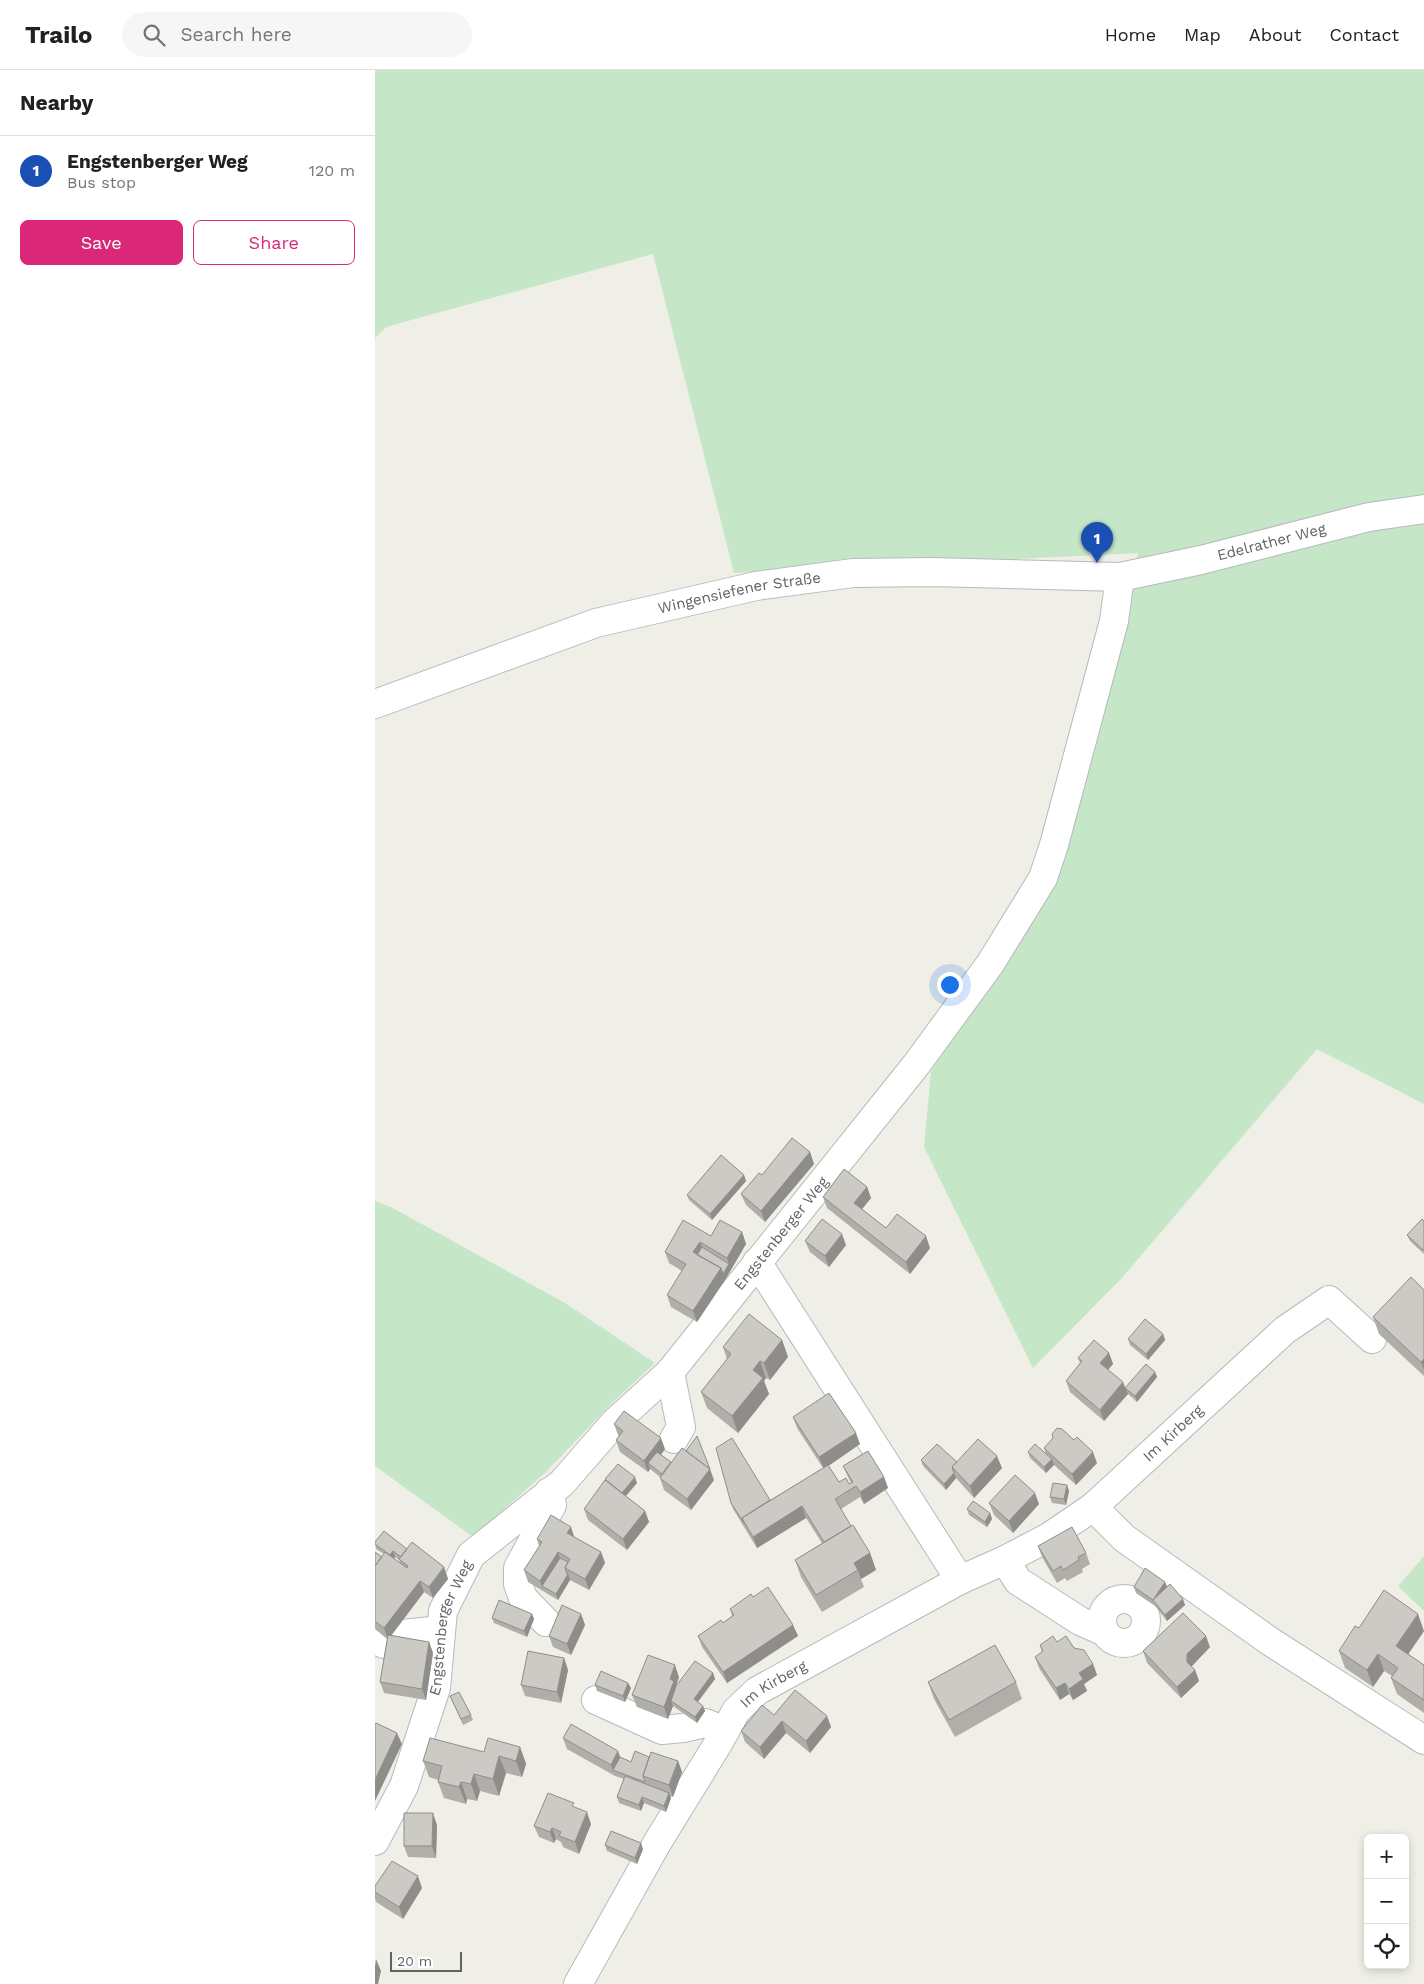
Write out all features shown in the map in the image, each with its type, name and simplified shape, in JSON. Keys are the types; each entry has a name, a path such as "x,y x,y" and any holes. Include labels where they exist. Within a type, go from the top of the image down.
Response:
{"street":[{"name":"Edelrather Weg","path":"1120,577 1201,560 1369,517 1424,509"},
{"name":"Wingensiefener Straße","path":"375,704 596,623 756,586 853,573 932,572 1120,577"},
{"name":"Engstenberger Weg","path":"375,1841 404,1786 436,1688 443,1611 471,1556 562,1483 615,1422 670,1372 916,1065 990,964 1043,878 1112,630 1120,577"},
{"path":"757,1262 959,1580"},
{"name":"Im Kirberg","path":"578,1984 652,1853 736,1711 757,1691 959,1580 1005,1560 1049,1537 1093,1507 1285,1330 1329,1300 1372,1339"},
{"path":"670,1372 681,1426 674,1440"},
{"path":"546,1622 523,1598 518,1584 518,1568 552,1504 549,1492"},
{"path":"1093,1507 1124,1538 1271,1642 1424,1740"},
{"path":"1005,1560 1018,1581 1080,1620 1105,1632"},
{"path":"375,1640 384,1644 403,1634 441,1630"},
{"path":"596,1700 662,1730 705,1723 725,1731"}],"green space":[{"path":"375,70 1424,70 1424,1104 1317,1049 1121,1279 1033,1368 924,1147 931,1071 1055,883 1096,729 1138,553 734,573 653,254 386,327 375,338"},
{"path":"375,1201 391,1207 565,1303 655,1363 613,1402 546,1472 473,1537 375,1466"},
{"path":"1424,1556 1424,1611 1398,1586"}],"building":[{"path":"792,1138 810,1152 761,1211 741,1194 759,1173 762,1175"},
{"path":"721,1155 744,1175 710,1214 687,1195"},
{"path":"844,1169 867,1187 854,1203 886,1228 897,1214 926,1236 906,1262 823,1197"},
{"path":"822,1219 842,1234 825,1256 805,1241"},
{"path":"1422,1219 1424,1221 1423,1250 1407,1235"},
{"path":"683,1220 711,1236 720,1220 742,1232 727,1258 700,1242 693,1252 721,1268 693,1311 667,1295 686,1264 665,1252"},
{"path":"702,1247 729,1264 723,1274 721,1268 697,1255"},
{"path":"1411,1277 1424,1290 1424,1359 1421,1362 1373,1317"},
{"path":"749,1314 782,1340 764,1363 760,1361 753,1370 763,1378 732,1416 701,1392 731,1354 723,1347"},
{"path":"1145,1319 1163,1334 1146,1354 1128,1339"},
{"path":"1094,1340 1109,1353 1100,1363 1123,1382 1100,1410 1066,1381 1082,1361 1078,1358"},
{"path":"1146,1364 1155,1372 1135,1396 1125,1388"},
{"path":"829,1393 856,1433 819,1457 793,1417"},
{"path":"624,1411 661,1438 644,1461 616,1440 623,1431 614,1424"},
{"path":"1057,1428 1062,1429 1074,1440 1077,1437 1093,1452 1072,1474 1044,1448 1053,1438 1052,1434"},
{"path":"697,1436 710,1469 686,1451"},
{"path":"732,1438 770,1500 742,1518 744,1523 731,1503 716,1448"},
{"path":"978,1439 997,1456 970,1486 952,1467"},
{"path":"937,1444 957,1462 952,1467 954,1473 944,1484 921,1460"},
{"path":"1035,1444 1052,1459 1044,1467 1028,1452"},
{"path":"682,1448 710,1469 687,1499 660,1478"},
{"path":"868,1451 884,1477 860,1492 856,1486 835,1499 851,1526 824,1542 802,1506 753,1537 742,1518 828,1465 839,1482 846,1478 849,1484 853,1482 843,1466"},
{"path":"657,1452 671,1462 662,1474 648,1463"},
{"path":"618,1464 635,1477 622,1493 605,1479"},
{"path":"1015,1475 1035,1493 1009,1521 989,1503"},
{"path":"605,1480 645,1511 623,1539 584,1509"},
{"path":"1053,1483 1067,1485 1064,1499 1050,1497"},
{"path":"973,1501 990,1513 985,1522 967,1509"},
{"path":"551,1515 571,1527 567,1533 601,1552 585,1579 565,1568 570,1559 558,1552 540,1581 524,1570 542,1542 537,1539"},
{"path":"853,1525 870,1553 854,1563 858,1570 816,1595 795,1560"},
{"path":"1072,1527 1086,1553 1078,1557 1079,1560 1063,1570 1061,1566 1053,1571 1038,1546"},
{"path":"384,1531 407,1549 401,1557 393,1551 390,1555 375,1544"},
{"path":"412,1542 444,1567 429,1587 420,1581 384,1628 375,1621 375,1566 385,1552 407,1568 408,1566 399,1559"},
{"path":"375,1552 382,1557 375,1566"},
{"path":"560,1558 568,1562 565,1568 568,1574 556,1594 542,1586"},
{"path":"1145,1568 1165,1582 1153,1600 1134,1587"},
{"path":"1170,1584 1183,1599 1165,1615 1153,1600"},
{"path":"768,1587 793,1625 723,1672 698,1636 721,1620 723,1623 734,1615 730,1609 751,1594 753,1597"},
{"path":"1384,1590 1418,1614 1396,1646 1424,1665 1424,1700 1391,1678 1398,1668 1378,1654 1367,1670 1339,1651 1355,1626 1359,1628"},
{"path":"499,1600 532,1614 524,1631 492,1618"},
{"path":"562,1605 581,1614 567,1644 549,1636"},
{"path":"1183,1613 1206,1636 1187,1654 1187,1662 1195,1670 1177,1687 1143,1651"},
{"path":"388,1635 429,1642 422,1689 380,1682"},
{"path":"1053,1636 1057,1642 1066,1636 1074,1648 1084,1650 1093,1664 1079,1673 1083,1679 1069,1689 1065,1683 1056,1688 1035,1657 1043,1651 1040,1645"},
{"path":"995,1645 1016,1682 949,1720 928,1682"},
{"path":"528,1651 564,1658 557,1692 521,1685"},
{"path":"648,1655 675,1665 670,1679 674,1681 664,1707 632,1695"},
{"path":"695,1661 713,1673 694,1699 703,1706 695,1717 671,1701 676,1686"},
{"path":"601,1671 628,1683 623,1696 595,1685"},
{"path":"795,1690 827,1716 806,1741 782,1721 760,1747 741,1731 762,1705 774,1715"},
{"path":"459,1692 471,1715 461,1719 450,1696"},
{"path":"376,1723 397,1733 375,1780 375,1725"},
{"path":"571,1724 618,1751 611,1765 563,1738"},
{"path":"430,1738 484,1752 488,1738 520,1747 516,1761 499,1756 493,1779 474,1774 471,1784 461,1782 459,1787 438,1782 442,1766 423,1761"},
{"path":"635,1751 649,1757 643,1776 645,1782 613,1770 620,1757 631,1762"},
{"path":"651,1752 678,1761 669,1785 643,1776"},
{"path":"625,1776 669,1793 664,1806 642,1797 639,1805 617,1797"},
{"path":"548,1793 574,1803 572,1806 587,1812 575,1842 559,1836 561,1832 552,1828 550,1832 534,1826"},
{"path":"404,1813 433,1813 432,1846 404,1846"},
{"path":"611,1831 641,1843 635,1858 605,1845"},
{"path":"392,1861 418,1876 399,1907 375,1892 375,1886"}],"place":[{"name":"Engstenberger Weg","path":"1097,563"}]}
